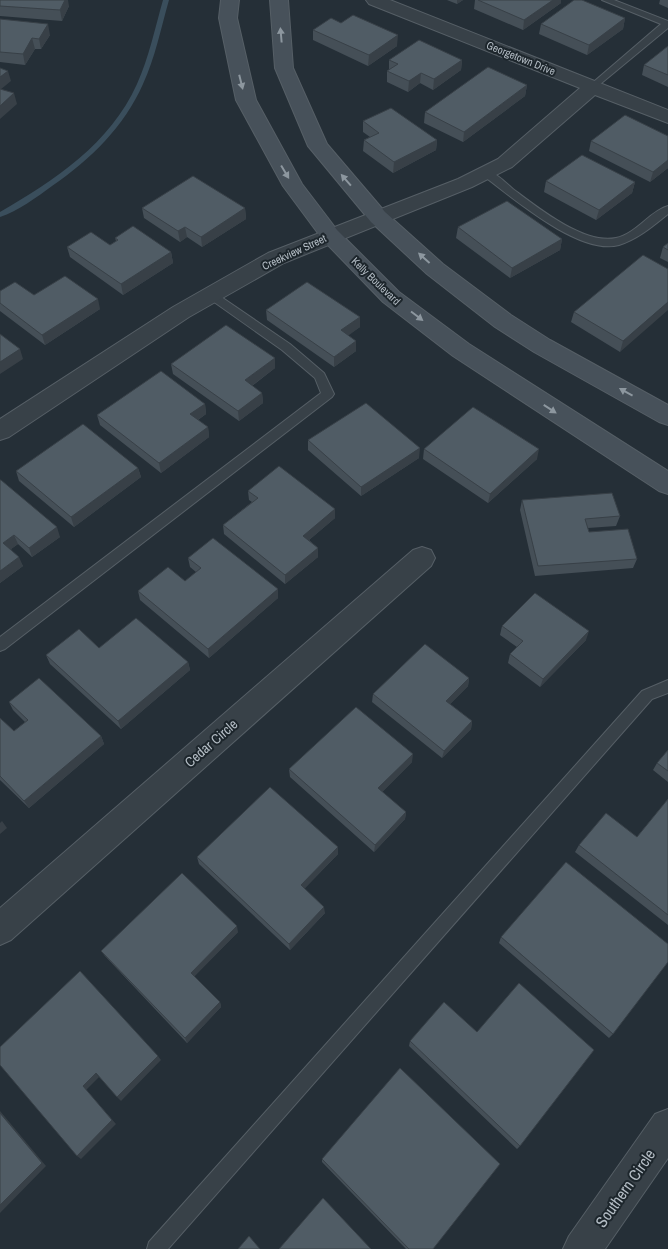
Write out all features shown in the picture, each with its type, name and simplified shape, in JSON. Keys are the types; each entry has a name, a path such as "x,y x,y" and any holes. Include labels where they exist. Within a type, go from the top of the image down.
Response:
{"main road":[{"name":"Kelly Boulevard","path":"230,0 228,18 246,100 293,186 330,235 391,297 461,350 668,484"},
{"path":"280,0 284,68 318,146 378,217 435,269 503,321 542,346 668,416"}],"street":[{"name":"Georgetown Drive","path":"375,0 668,116"},
{"name":"Creekview Street","path":"0,431 181,312 276,258 465,183 505,162 593,87"},
{"name":"Cedar Circle","path":"0,929 422,558"},
{"name":"Southern Circle","path":"582,1249 668,1127"}],"lane":[{"path":"593,87 667,24 606,0"},
{"path":"485,172 558,225 581,237 598,243 614,242 630,236 668,209"},
{"path":"0,645 328,394 320,376 286,347 211,294"},
{"path":"156,1249 647,695 668,686"}],"building":[{"path":"0,0 65,0 60,10 0,6"},
{"path":"478,0 553,0 524,20"},
{"path":"574,0 582,0 625,18 589,45 541,24"},
{"path":"353,15 398,35 369,55 313,30 331,18 341,23"},
{"path":"0,19 48,24 39,39 32,38 23,54 0,52"},
{"path":"419,40 462,60 434,79 421,73 409,81 387,71 398,64 389,60"},
{"path":"668,46 668,75 644,65"},
{"path":"488,67 527,85 464,132 425,112"},
{"path":"0,68 8,71 0,77"},
{"path":"0,89 14,93 0,106"},
{"path":"391,108 437,140 394,162 364,140 379,133 363,121"},
{"path":"625,115 668,136 668,160 653,172 591,141"},
{"path":"582,155 635,182 599,210 546,181"},
{"path":"193,176 245,208 201,237 185,227 178,231 142,208"},
{"path":"507,201 562,239 512,268 458,227"},
{"path":"133,226 171,252 121,284 67,247 91,232 110,245 118,240 115,238"},
{"path":"668,243 668,250 663,247"},
{"path":"643,255 668,269 668,302 623,341 574,312"},
{"path":"65,276 98,299 42,335 0,303 0,291 15,282 34,295"},
{"path":"307,282 360,317 341,330 356,341 334,357 266,310"},
{"path":"226,325 275,358 245,380 262,393 238,411 171,364"},
{"path":"0,334 20,349 0,362"},
{"path":"161,371 205,404 190,414 208,427 159,463 97,415"},
{"path":"366,403 420,448 361,487 308,440"},
{"path":"473,407 539,449 490,494 424,449"},
{"path":"83,424 138,468 71,517 16,471"},
{"path":"279,466 335,509 303,536 318,548 285,575 223,525 258,498 248,491"},
{"path":"0,480 57,527 29,548 14,535 3,543 19,557 0,571"},
{"path":"612,493 620,516 585,519 589,532 628,529 637,559 538,566 522,500"},
{"path":"213,538 278,589 208,649 138,591 168,567 185,581 201,568 188,558"},
{"path":"535,593 589,631 543,679 510,654 523,641 502,626"},
{"path":"136,618 188,662 118,721 46,655 79,629 99,648"},
{"path":"425,644 469,678 446,701 472,721 444,751 373,694"},
{"path":"39,678 101,736 24,801 0,776 0,718 14,731 28,720 9,702"},
{"path":"356,707 413,754 378,788 406,812 375,845 289,769"},
{"path":"668,750 668,771 657,763"},
{"path":"270,787 338,847 301,885 324,907 289,944 197,857"},
{"path":"668,799 668,915 579,845 606,813 637,837"},
{"path":"566,862 668,944 668,962 613,1034 501,937"},
{"path":"182,873 237,926 191,973 220,1002 185,1038 101,951"},
{"path":"80,971 158,1056 117,1097 96,1073 83,1086 112,1120 77,1156 0,1065 0,1047"},
{"path":"519,983 594,1050 520,1146 410,1041 444,1002 477,1032"},
{"path":"400,1068 500,1164 433,1249 409,1249 322,1159"},
{"path":"0,1113 42,1163 0,1205"},
{"path":"323,1198 371,1249 279,1249"},
{"path":"249,1236 260,1249 238,1249"}],"waterway":[{"path":"0,215 62,175 99,144 115,126 129,106 140,84 166,0"}]}
